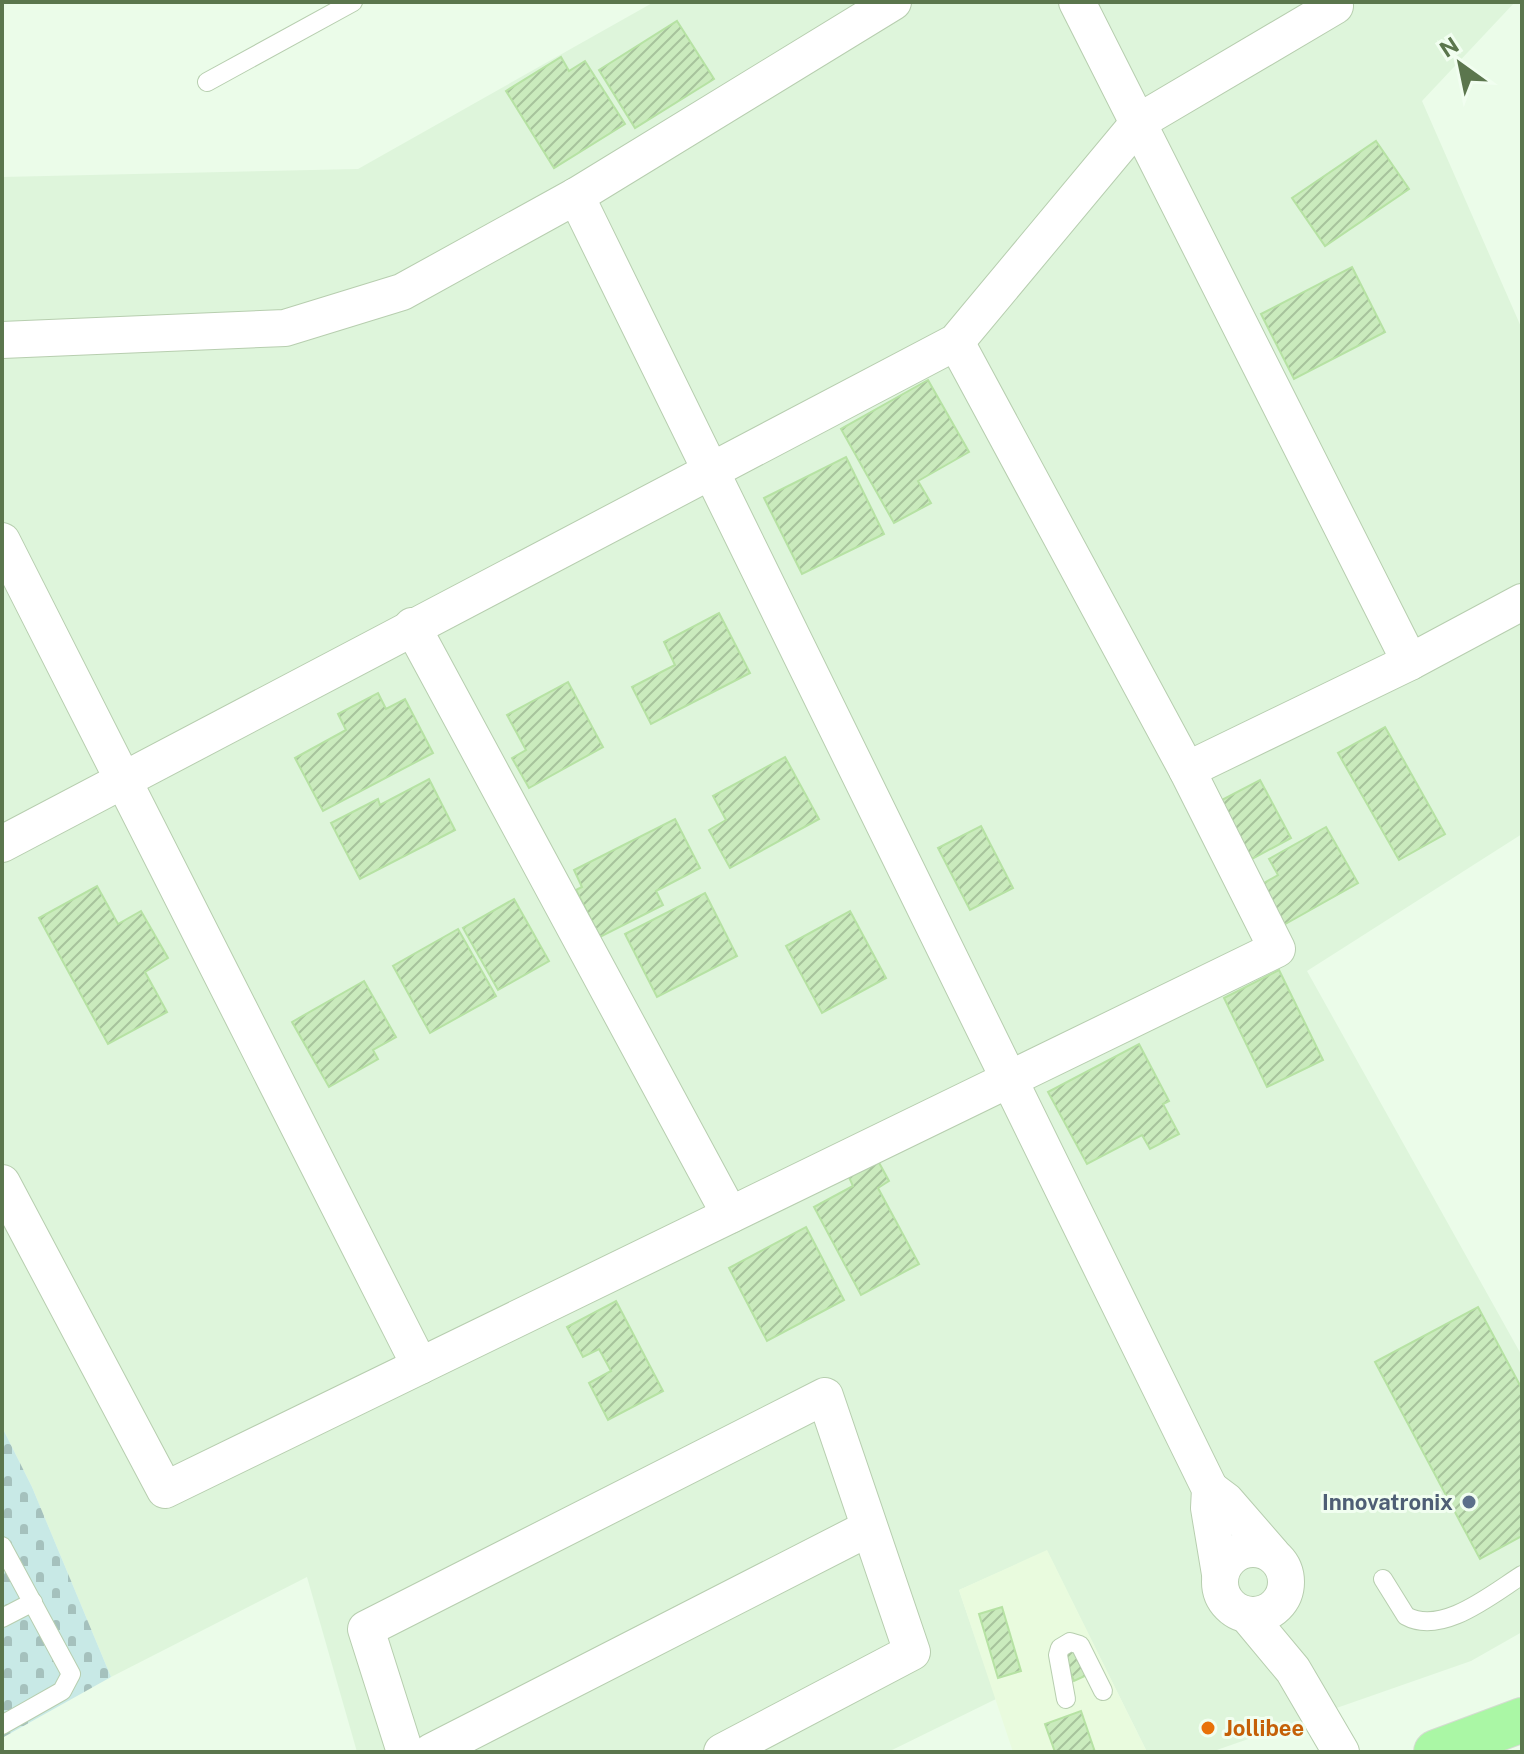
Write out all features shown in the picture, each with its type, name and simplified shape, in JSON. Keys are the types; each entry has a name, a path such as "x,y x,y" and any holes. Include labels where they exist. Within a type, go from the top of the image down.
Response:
{"main road":[{"path":"1436,1752 1522,1720"}],"street":[{"path":"2,340 285,328 402,292 576,196 893,2"},
{"path":"1077,2 1140,121 1410,662"},
{"path":"2,844 956,342 1140,121 1335,6"},
{"path":"576,196 1210,1489 1226,1501 1285,1573 1282,1599 1293,1670"},
{"path":"2,1183 165,1490 1277,949 1187,770 956,342"},
{"path":"2,541 420,1366"},
{"path":"1187,770 1410,662 1522,602"},
{"path":"412,626 730,1215"},
{"path":"405,1752 366,1629 825,1396 912,1652 722,1752"},
{"path":"1210,1489 1209,1508 1220,1589 1225,1601 1248,1616 1261,1615 1282,1599"},
{"path":"431,1752 869,1528"},
{"path":"1220,1574 1226,1561 1238,1552 1261,1549 1272,1554"},
{"path":"1248,1616 1293,1670 1341,1752"}],"lane":[{"path":"207,82 353,2"},
{"path":"2,1546 71,1674 62,1691 2,1725"},
{"path":"1383,1579 1406,1616 1431,1622 1481,1601 1522,1575"},
{"path":"2,1618 33,1602"},
{"path":"1066,1699 1058,1655 1060,1648 1070,1642 1080,1645 1103,1691"}],"shaded area":[{"path":"654,2 1515,2 1422,101 1522,329 1522,834 1307,971 1522,1356 1522,1632 1471,1661 1211,1752 1147,1752 1047,1551 959,1590 996,1699 888,1752 357,1752 307,1577 111,1677 32,1487 2,1427 2,177 358,169"},
{"path":"1047,1550 1147,1752 1013,1752 959,1590"}],"green space":[{"path":"2,1427 32,1487 111,1677 2,1738"}],"building":[{"path":"677,21 714,79 635,128 599,70"},
{"path":"561,57 569,71 585,61 625,124 554,168 506,91"},
{"path":"1376,141 1409,189 1325,246 1292,198"},
{"path":"1352,267 1385,332 1294,379 1261,314"},
{"path":"928,380 969,452 918,481 931,503 894,523 841,429"},
{"path":"846,457 884,534 802,574 764,498"},
{"path":"719,613 750,673 651,724 632,687 675,665 664,642"},
{"path":"568,682 603,747 529,788 512,758 526,750 507,715"},
{"path":"378,693 386,709 405,699 433,753 323,811 295,758 346,730 338,714"},
{"path":"1385,727 1445,834 1399,860 1338,753"},
{"path":"785,757 819,819 730,868 709,830 726,820 713,796"},
{"path":"429,779 455,830 360,879 331,823 378,799 380,805"},
{"path":"1260,780 1291,838 1252,859 1220,801"},
{"path":"675,819 700,868 656,891 663,905 600,937 576,890 582,887 574,870"},
{"path":"981,826 1013,888 970,910 938,848"},
{"path":"1326,827 1358,883 1280,927 1257,887 1278,875 1269,859"},
{"path":"97,886 118,924 141,911 168,958 145,972 167,1012 108,1044 39,918"},
{"path":"705,893 737,956 657,997 625,934"},
{"path":"514,899 549,961 498,990 463,928"},
{"path":"850,911 886,978 822,1013 786,946"},
{"path":"458,929 496,996 430,1033 393,966"},
{"path":"1279,970 1323,1060 1267,1087 1224,998"},
{"path":"364,981 396,1037 373,1050 378,1059 329,1087 292,1022"},
{"path":"1139,1044 1169,1101 1163,1104 1179,1134 1150,1149 1142,1135 1087,1164 1048,1092"},
{"path":"877,1159 889,1181 878,1188 919,1264 861,1295 814,1207 853,1186 848,1175"},
{"path":"806,1227 844,1300 767,1341 729,1268"},
{"path":"616,1301 663,1391 608,1420 589,1383 611,1371 599,1349 583,1357 567,1327"},
{"path":"1478,1307 1522,1389 1522,1536 1480,1559 1375,1362"},
{"path":"1002,1607 1021,1671 998,1678 979,1614"},
{"path":"1076,1649 1087,1675 1074,1681 1063,1655"},
{"path":"1081,1711 1095,1752 1055,1752 1045,1724"}],"place":[{"name":"Innovatronix","path":"1469,1502"},
{"name":"Jollibee","path":"1208,1728"}]}
